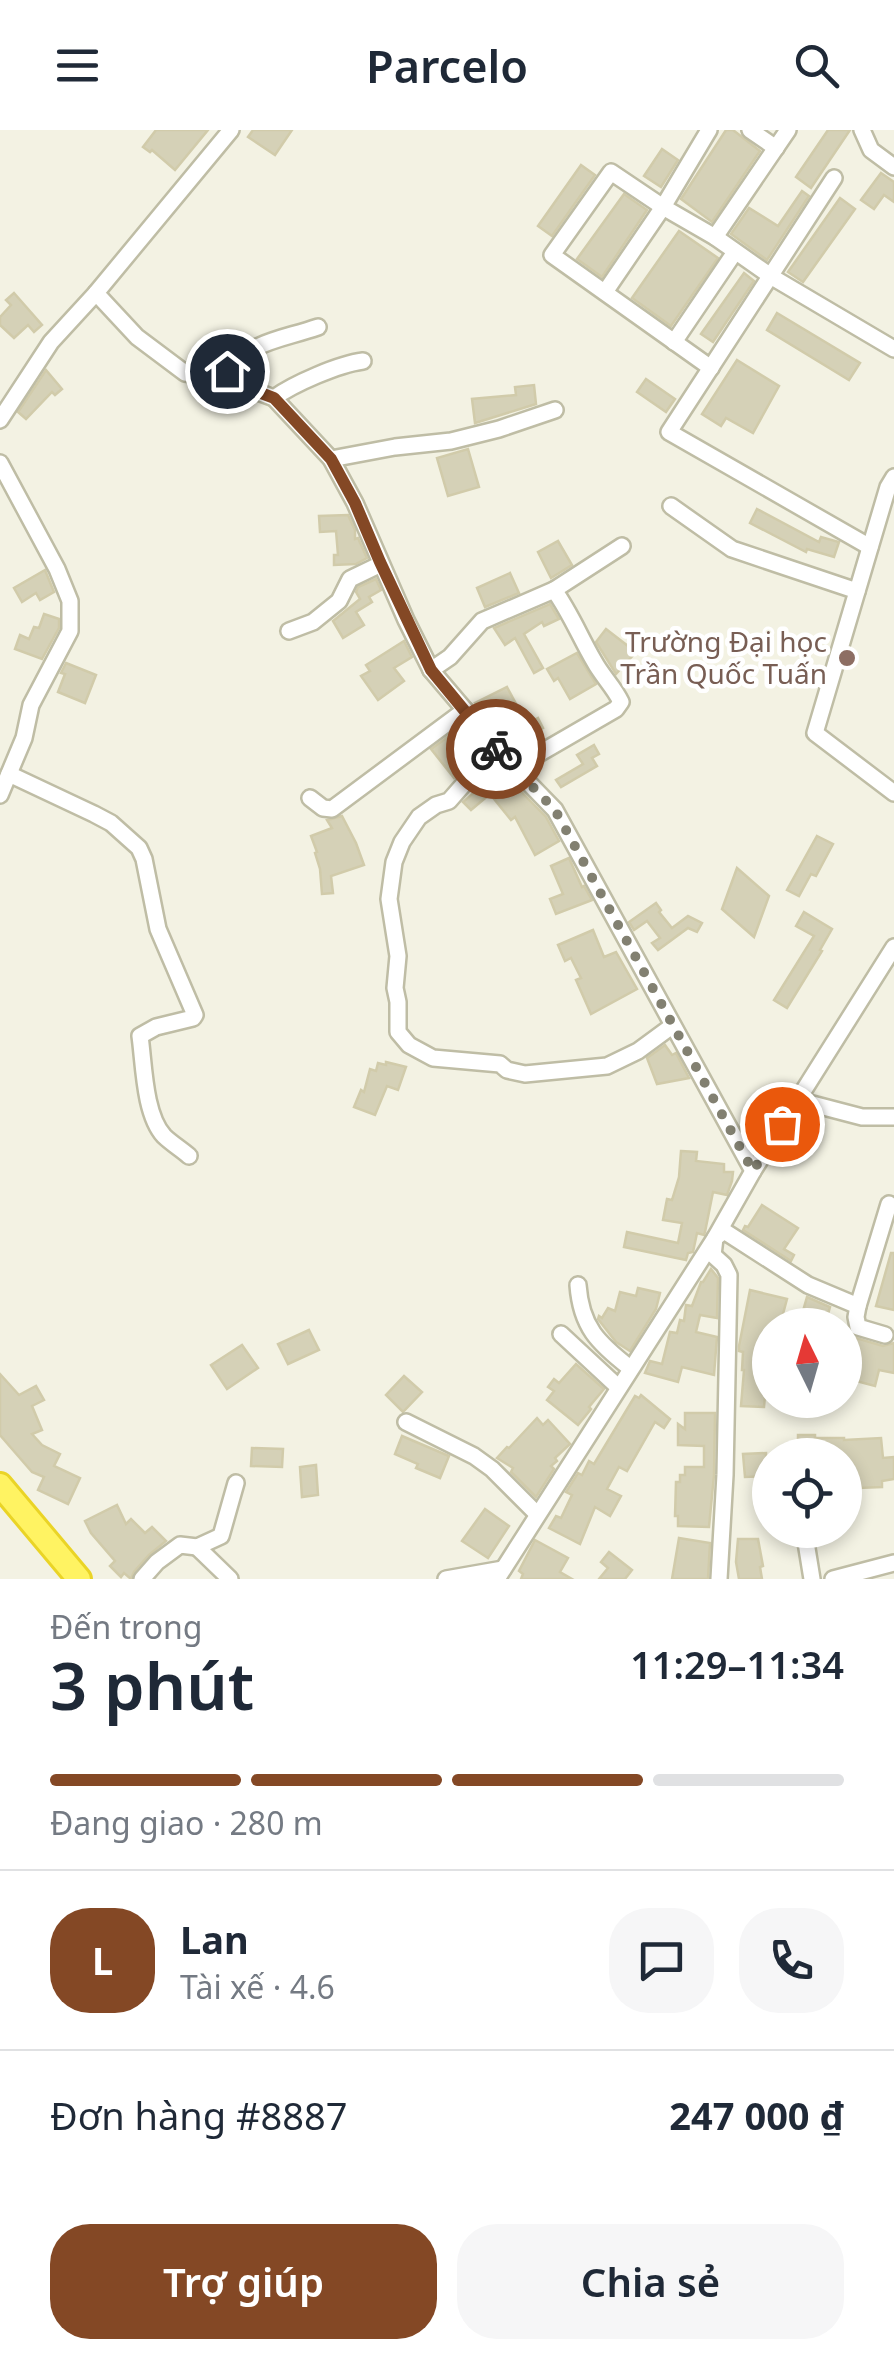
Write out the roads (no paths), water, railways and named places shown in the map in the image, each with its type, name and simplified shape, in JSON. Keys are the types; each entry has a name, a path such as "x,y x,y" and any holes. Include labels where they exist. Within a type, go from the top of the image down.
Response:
{"highway":[{"path":"0,1485 80,1579"}],"street":[{"path":"605,292 710,130"},
{"path":"750,130 776,148"},
{"path":"715,237 788,130"},
{"path":"862,130 871,150 894,167"},
{"path":"0,420 51,342 229,131"},
{"path":"711,368 552,255 611,172 894,349"},
{"path":"834,178 669,432 870,547"},
{"path":"674,342 736,252"},
{"path":"96,293 137,336 185,373 221,378 274,398 331,459 431,670 487,740 555,810 753,1171"},
{"path":"221,378 256,347 318,328"},
{"path":"274,398 318,376 362,361"},
{"path":"331,459 451,442 554,410"},
{"path":"0,463 70,600 70,631 31,705 24,738 0,795"},
{"path":"894,477 888,486 814,734 894,793"},
{"path":"671,506 732,549 857,590"},
{"path":"431,670 450,657 482,622 554,590 622,546"},
{"path":"288,631 314,622 342,598 350,579 381,564"},
{"path":"516,767 620,705 616,690 595,663 554,590"},
{"path":"310,798 332,809 465,710"},
{"path":"502,754 449,801 420,817 402,842 394,862 389,899 398,956 398,1032 408,1045 432,1058 500,1064 524,1074 607,1066 672,1026"},
{"path":"9,774 110,823 138,848 144,860 158,928 195,1015 140,1036 148,1099 163,1135 189,1156"},
{"path":"446,1579 500,1574 894,947"},
{"path":"797,1100 862,1118 894,1116"},
{"path":"885,1335 858,1327 856,1316 889,1204"},
{"path":"714,1238 724,1231 808,1285 858,1306"},
{"path":"714,1238 713,1255 724,1264 730,1291 719,1579"},
{"path":"578,1285 589,1329 630,1368"},
{"path":"562,1334 618,1387"},
{"path":"406,1422 474,1456 537,1514"},
{"path":"142,1579 180,1545 197,1547 221,1536 236,1483"},
{"path":"197,1547 230,1579"},
{"path":"807,1548 812,1579"},
{"path":"833,1579 894,1563"}],"place":[{"name":"Trường Đại học Trần Quốc Tuấn","path":"847,658"}]}
